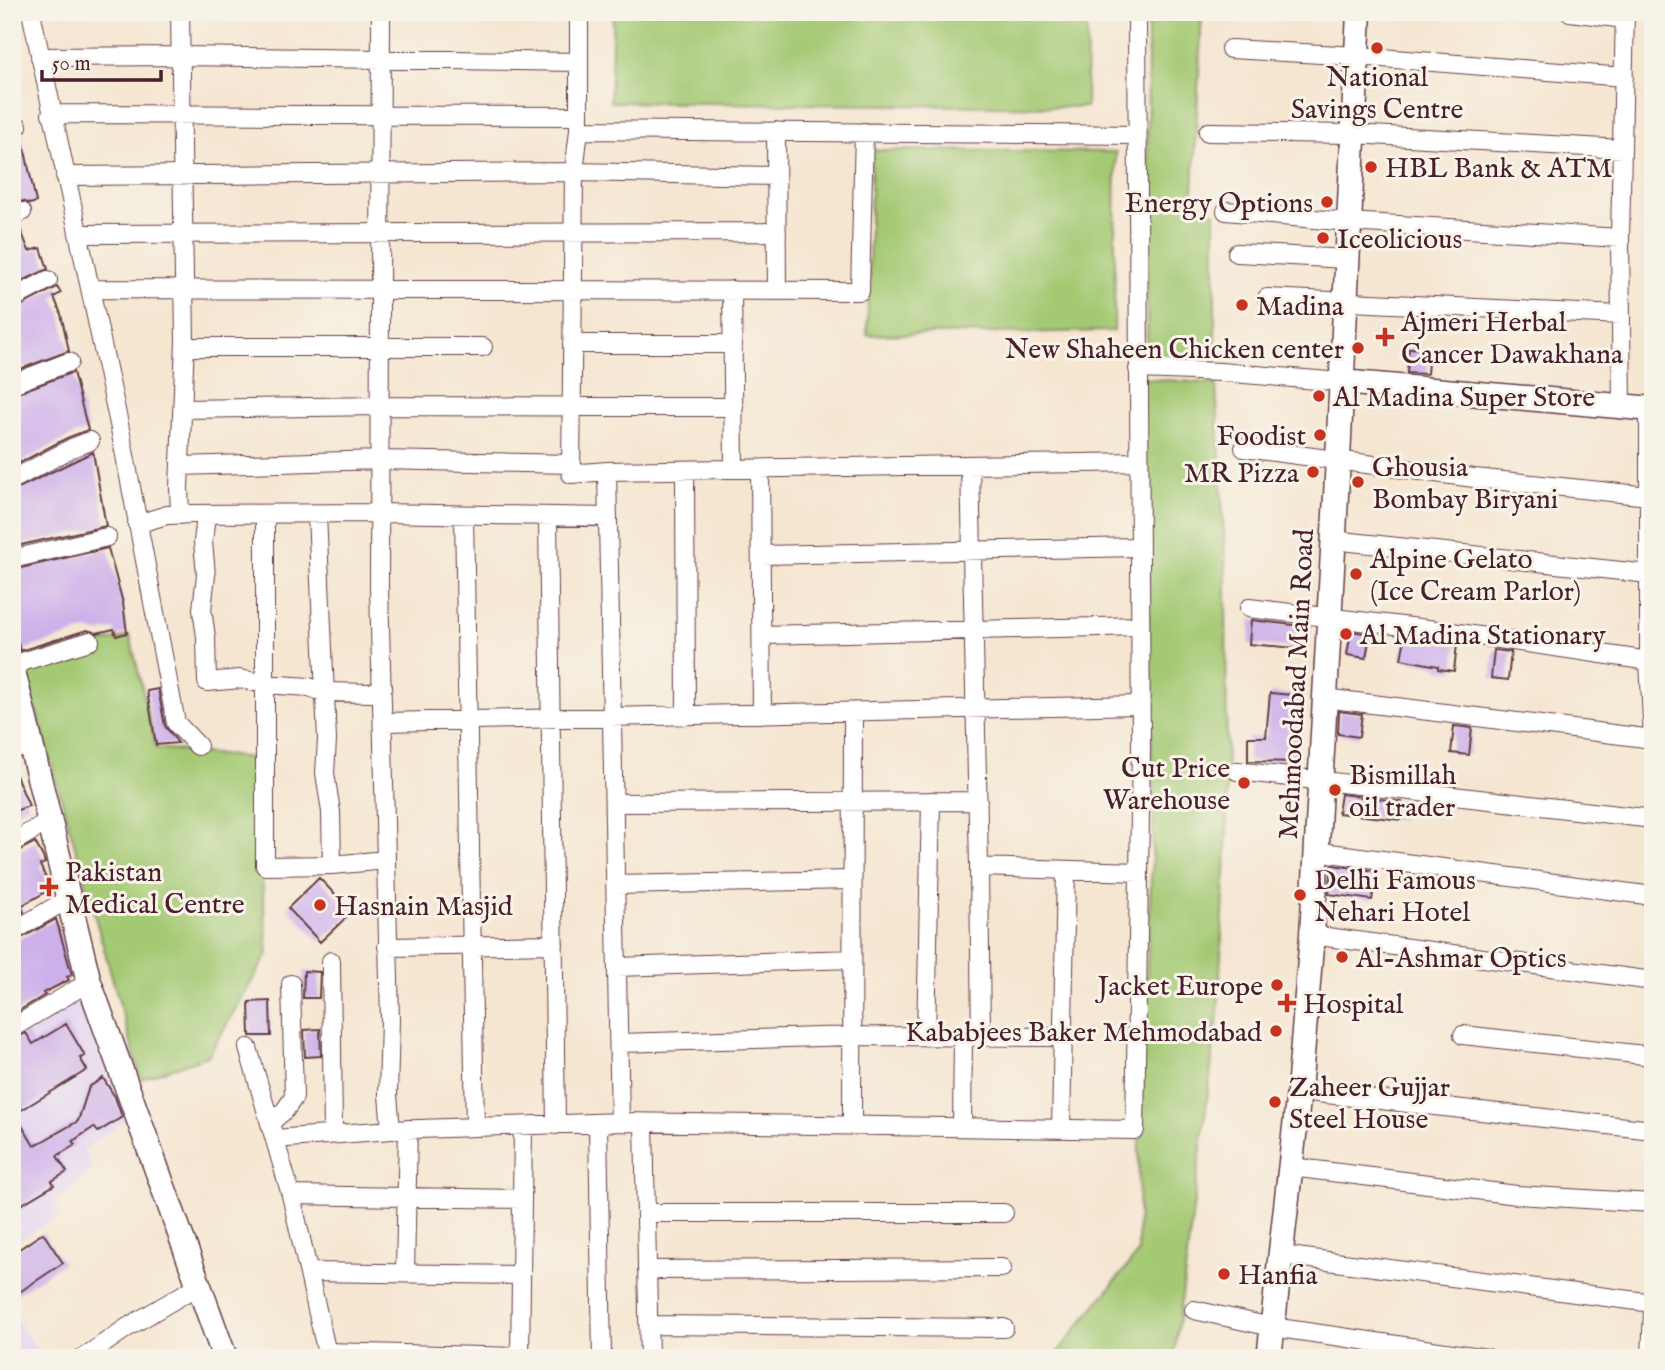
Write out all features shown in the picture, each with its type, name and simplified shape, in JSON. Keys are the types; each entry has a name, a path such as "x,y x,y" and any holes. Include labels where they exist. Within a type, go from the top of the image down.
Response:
{"main road":[{"name":"Mehmoodabad Main Road","path":"1269,1358 1299,1091 1312,935 1359,12"},
{"path":"1341,382 1651,409"},
{"path":"12,666 20,746 43,788 89,982 225,1358"}],"street":[{"path":"31,12 119,424 176,723 198,746"},
{"path":"180,12 185,289 180,515"},
{"path":"381,12 379,513 390,1020 388,1095 400,1129 405,1197 405,1273"},
{"path":"579,12 579,123 573,172 571,474 607,471 1139,462"},
{"path":"272,1131 333,1134 400,1129 620,1122 1135,1130 1140,705 1137,12"},
{"path":"1570,12 1625,16 1620,238 1622,407"},
{"path":"1230,48 1624,78"},
{"path":"40,57 181,56 579,62"},
{"path":"51,114 381,115 776,131 1137,135"},
{"path":"776,131 777,290"},
{"path":"90,289 860,290 864,132"},
{"path":"1208,132 1353,134 1622,149"},
{"path":"65,176 573,172 776,176"},
{"path":"1226,211 1348,222 1620,238"},
{"path":"78,234 777,232"},
{"path":"1237,253 1347,259"},
{"path":"12,299 48,279"},
{"path":"732,290 734,469"},
{"path":"1267,298 1621,315"},
{"path":"572,344 733,344"},
{"path":"185,347 483,347"},
{"path":"12,384 69,362"},
{"path":"1138,369 1221,372 1341,382"},
{"path":"183,409 380,406 734,407"},
{"path":"1324,698 1653,739 1649,574 1651,409"},
{"path":"12,480 90,441"},
{"path":"1244,449 1474,478 1649,496"},
{"path":"180,467 380,460 572,464"},
{"path":"962,1127 972,1036 979,867 971,465"},
{"path":"760,469 762,714"},
{"path":"685,470 686,716"},
{"path":"607,471 620,1122"},
{"path":"136,524 167,515 379,513 608,517"},
{"path":"317,514 327,740 325,773 331,813 332,865"},
{"path":"206,515 203,542 206,575 202,609 206,636 207,682 240,679 309,687 323,692 372,692 383,687"},
{"path":"265,515 265,866 332,865 386,860"},
{"path":"464,515 475,1127"},
{"path":"548,516 556,1125"},
{"path":"12,559 107,537"},
{"path":"1333,540 1649,574"},
{"path":"761,555 1139,547"},
{"path":"1249,608 1445,631 1650,661"},
{"path":"762,635 1140,626"},
{"path":"12,666 90,641"},
{"path":"384,722 1140,705"},
{"path":"852,1126 853,712"},
{"path":"1237,771 1653,819"},
{"path":"926,1037 931,801"},
{"path":"614,803 978,801"},
{"path":"12,843 50,820"},
{"path":"1315,852 1653,896"},
{"path":"979,867 1139,872"},
{"path":"1061,1129 1066,870"},
{"path":"616,885 852,880"},
{"path":"12,932 68,899"},
{"path":"1312,935 1653,981"},
{"path":"387,947 554,944"},
{"path":"617,967 852,960"},
{"path":"331,961 333,1134"},
{"path":"12,1028 89,982"},
{"path":"272,1131 294,1097 290,984"},
{"path":"1463,1035 1653,1056"},
{"path":"619,1043 852,1036 1063,1037"},
{"path":"248,1048 291,1195 327,1355 520,1357 523,1126"},
{"path":"1299,1091 1653,1130"},
{"path":"598,1123 602,1358 609,1358"},
{"path":"644,1123 649,1358"},
{"path":"1290,1167 1517,1195 1653,1203"},
{"path":"291,1195 522,1199"},
{"path":"646,1213 1004,1213"},
{"path":"1280,1255 1653,1303"},
{"path":"647,1270 1002,1268"},
{"path":"309,1272 521,1275"},
{"path":"83,1358 128,1327 199,1285"},
{"path":"1194,1310 1272,1327 1488,1358"},
{"path":"1651,1358 1653,1310"},
{"path":"649,1325 1004,1328"}],"shaded area":[{"path":"82,996 130,1117 83,1150 92,1170 54,1204 61,1214 12,1245 12,1037"},
{"path":"12,1305 20,1317 17,1320 37,1349 24,1358 12,1358"}],"green space":[{"path":"613,12 1087,12 1086,107 610,102"},
{"path":"1148,12 1202,12 1192,211 1215,212 1215,362 1147,360"},
{"path":"872,150 1116,152 1114,331 867,335"},
{"path":"1141,378 1216,384 1226,576 1227,833 1218,1014 1174,1358 1053,1358 1138,1253 1139,1143 1154,813"},
{"path":"130,636 156,748 252,758 268,954 208,1056 141,1079 24,667 70,650"}],"building":[{"path":"22,137 36,202 12,204 12,139"},
{"path":"19,225 29,251 41,248 48,269 12,286 12,227"},
{"path":"57,287 61,293 54,297 61,314 69,351 12,372 12,310"},
{"path":"1409,348 1429,349 1427,374 1407,373"},
{"path":"73,372 88,430 12,467 12,395"},
{"path":"93,452 106,526 12,547 12,491"},
{"path":"108,548 123,603 127,633 116,636 114,629 97,633 87,630 20,651 12,618 12,570"},
{"path":"1251,620 1309,627 1307,649 1249,644"},
{"path":"1351,631 1370,634 1366,658 1347,655"},
{"path":"1405,638 1457,644 1454,671 1401,659"},
{"path":"1494,650 1511,652 1508,680 1491,678"},
{"path":"158,689 165,726 178,743 156,745 147,691"},
{"path":"1270,693 1304,696 1301,733 1298,733 1298,762 1248,761 1248,737 1266,737"},
{"path":"1339,711 1362,714 1359,737 1338,734"},
{"path":"1454,726 1472,728 1469,755 1451,753"},
{"path":"12,766 29,806 12,812"},
{"path":"1341,794 1402,802 1401,820 1338,813"},
{"path":"35,842 43,857 45,863 40,865 51,889 21,906 24,912 12,919 12,891 13,893 20,889 12,873 12,854"},
{"path":"1332,865 1377,871 1372,900 1329,894"},
{"path":"319,878 352,912 320,942 288,908"},
{"path":"56,919 72,975 67,977 69,980 43,993 45,995 12,1015 12,943"},
{"path":"304,971 320,972 319,998 303,998"},
{"path":"270,1001 271,1036 250,1036 249,1002"},
{"path":"66,1024 85,1056 80,1058 87,1070 15,1114 34,1146 78,1121 89,1087 103,1078 115,1097 122,1117 98,1132 94,1127 73,1141 75,1145 57,1156 67,1172 52,1181 54,1185 12,1210 12,1039 26,1033 33,1044"},
{"path":"320,1029 321,1056 305,1057 304,1030"},
{"path":"43,1233 63,1263 12,1297 12,1254"}],"place":[{"name":"National Savings Centre","path":"1377,48"},
{"name":"HBL Bank & ATM","path":"1371,167"},
{"name":"Energy Options","path":"1327,202"},
{"name":"Iceolicious","path":"1323,238"},
{"name":"Madina","path":"1242,305"},
{"name":"Ajmeri Herbal Cancer Dawakhana","path":"1385,337"},
{"name":"New Shaheen Chicken center","path":"1358,348"},
{"name":"Al Madina Super Store","path":"1319,396"},
{"name":"Foodist","path":"1320,435"},
{"name":"MR Pizza","path":"1313,472"},
{"name":"Ghousia Bombay Biryani","path":"1358,482"},
{"name":"Alpine Gelato (Ice Cream Parlor)","path":"1356,574"},
{"name":"Al Madina Stationary","path":"1346,634"},
{"name":"Cut Price Warehouse","path":"1244,783"},
{"name":"Bismillah oil trader","path":"1335,790"},
{"name":"Pakistan Medical Centre","path":"49,887"},
{"name":"Delhi Famous Nehari Hotel","path":"1300,895"},
{"name":"Hasnain Masjid","path":"320,905"},
{"name":"Al-Ashmar Optics","path":"1342,957"},
{"name":"Jacket Europe","path":"1277,985"},
{"name":"Hospital","path":"1287,1003"},
{"name":"Kababjees Baker Mehmodabad","path":"1276,1031"},
{"name":"Zaheer Gujjar Steel House","path":"1275,1102"},
{"name":"Hanfia","path":"1224,1274"}]}
